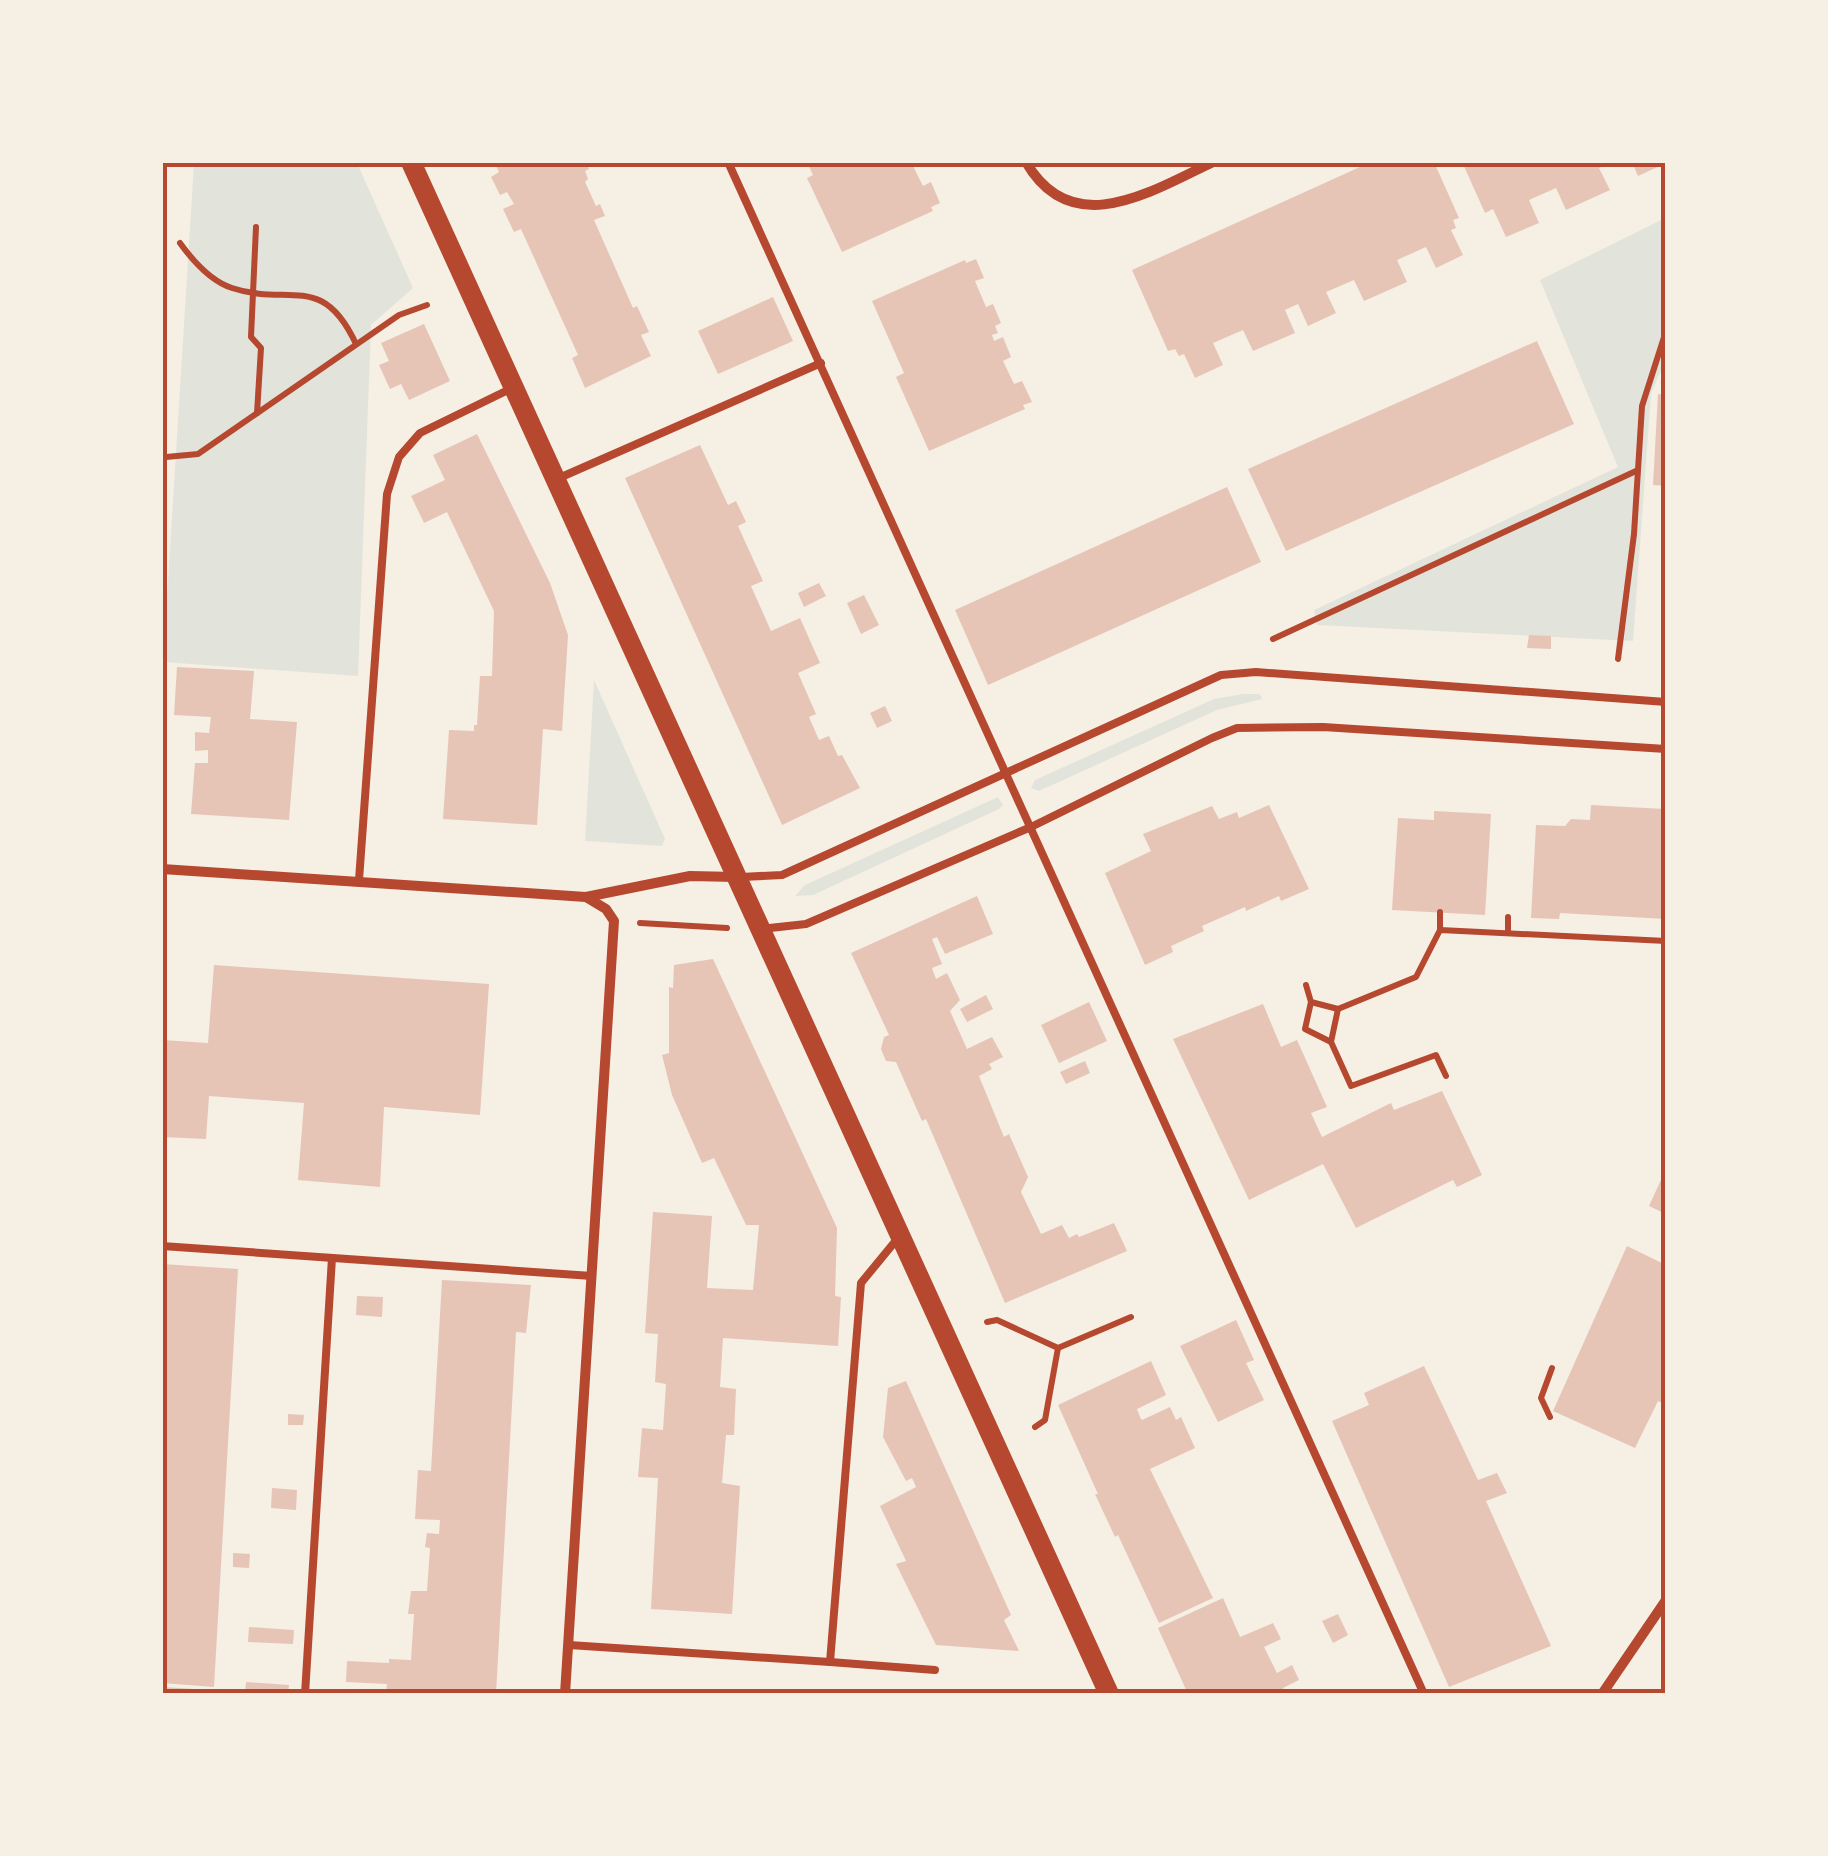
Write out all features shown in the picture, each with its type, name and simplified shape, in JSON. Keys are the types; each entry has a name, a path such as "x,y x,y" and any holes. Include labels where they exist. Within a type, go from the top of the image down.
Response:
{"main road":[{"path":"411,162 1110,1694"}],"street":[{"path":"1026,162 1042,186 1059,198 1080,205 1112,205 1146,194 1212,162"},
{"path":"162,868 586,897 690,876 736,877"},
{"path":"566,1694 614,921 606,909 586,897"},
{"path":"1602,1694 1666,1600"}],"lane":[{"path":"728,162 1424,1694"},
{"path":"556,479 821,363"},
{"path":"359,880 387,494 400,457 420,433 514,387"},
{"path":"736,877 782,875 1221,675 1256,672 1666,702"},
{"path":"761,928 806,924 1030,827 1237,728 1323,727 1666,749"},
{"path":"830,1662 861,1283 900,1235"},
{"path":"162,1246 592,1276"},
{"path":"306,1694 332,1258"},
{"path":"569,1645 935,1670"}],"path":[{"path":"256,227 251,337 261,348 257,414"},
{"path":"180,243 190,258 230,288 319,298 341,316 356,344"},
{"path":"166,457 198,454 400,314 428,305"},
{"path":"1618,660 1634,534 1642,406 1666,331"},
{"path":"1273,638 1636,471"},
{"path":"1310,1002 1338,1009 1416,977 1440,930 1440,912"},
{"path":"1508,917 1508,934"},
{"path":"614,921 761,928"},
{"path":"1440,930 1666,942"},
{"path":"1306,985 1310,1002 1305,1029 1331,1042"},
{"path":"1338,1009 1331,1042 1351,1086 1436,1055 1446,1076"},
{"path":"988,1322 997,1320 1058,1348 1130,1318"},
{"path":"1036,1427 1045,1420 1058,1348"},
{"path":"1550,1417 1540,1398 1552,1368"}],"shaded area":[{"path":"194,163 357,163 413,288 371,325 358,676 163,662"},
{"path":"1665,218 1665,361 1651,394 1633,641 1317,625 1314,610 1618,467 1540,280"},
{"path":"594,680 665,839 662,846 585,841"},
{"path":"1260,694 1262,699 1217,710 1039,791 1031,788 1035,780 1214,699"},
{"path":"998,797 1003,805 999,809 813,895 795,896 805,885"}],"building":[{"path":"494,162 586,162 589,169 585,171 585,182 605,216 594,220 633,308 637,306 649,332 641,335 651,356 585,388 572,358 578,355 521,229 514,232 503,209 514,204 507,192 500,195 491,177 499,172"},
{"path":"807,162 911,162 923,186 931,182 940,203 931,207 933,211 842,252 807,178 813,175"},
{"path":"1371,162 1434,162 1459,218 1453,220 1456,228 1451,230 1463,255 1436,268 1426,247 1397,260 1407,282 1364,301 1354,280 1326,292 1336,313 1308,326 1298,304 1285,310 1295,333 1253,351 1243,330 1213,343 1223,365 1195,378 1184,354 1179,356 1175,349 1168,351 1132,270"},
{"path":"1462,162 1612,162 1599,168 1610,190 1566,210 1556,188 1529,200 1539,223 1506,237 1493,209 1485,213"},
{"path":"1632,162 1666,162 1666,163 1638,176"},
{"path":"976,259 984,278 975,281 986,307 993,304 1001,323 995,326 998,333 992,335 994,341 1003,337 1011,357 1003,361 1014,384 1022,381 1032,402 1023,405 1025,409 929,451 896,377 904,373 872,301 965,260 966,263"},
{"path":"773,297 793,341 718,374 698,331"},
{"path":"424,324 450,381 409,400 401,384 390,389 379,365 389,361 381,343"},
{"path":"1537,341 1574,424 1286,551 1248,469"},
{"path":"1658,394 1666,395 1666,486 1653,485"},
{"path":"477,434 550,583 568,635 562,731 543,729 537,825 443,819 449,730 474,731 477,725 480,676 492,676 494,611 447,512 424,523 411,496 445,480 433,455"},
{"path":"700,445 728,505 736,501 746,522 738,526 763,581 751,586 771,631 800,618 820,663 798,673 816,714 809,717 819,740 829,736 860,788 782,825 625,478"},
{"path":"1227,487 1261,562 988,685 955,610"},
{"path":"819,583 826,596 804,607 798,593"},
{"path":"864,595 879,625 861,634 847,603"},
{"path":"1529,635 1551,636 1551,649 1527,648"},
{"path":"177,667 254,671 250,719 297,722 289,820 191,814 195,763 208,763 208,750 195,751 195,732 209,733 211,717 174,715"},
{"path":"885,706 892,721 877,728 870,713"},
{"path":"1269,805 1309,889 1281,901 1279,896 1246,911 1245,907 1202,926 1204,931 1171,946 1173,952 1145,965 1105,873 1151,851 1143,834 1212,806 1219,819 1237,812 1239,818"},
{"path":"1591,805 1664,809 1666,919 1560,913 1559,919 1531,918 1536,825 1565,826 1571,819 1590,820"},
{"path":"1434,811 1491,814 1485,915 1392,910 1398,818 1434,820"},
{"path":"977,896 993,934 945,954 937,937 932,939 942,964 932,968 936,979 947,973 960,1000 950,1011 967,1049 992,1037 1003,1057 989,1064 992,1069 979,1076 1004,1137 1009,1134 1028,1177 1021,1192 1041,1234 1062,1225 1069,1238 1077,1234 1079,1237 1114,1223 1127,1251 1005,1303 926,1119 922,1121 896,1062 886,1061 881,1049 884,1037 889,1035 851,953"},
{"path":"713,959 837,1228 835,1296 841,1297 838,1346 723,1338 720,1387 736,1389 734,1435 726,1435 722,1483 740,1486 732,1614 651,1609 658,1478 638,1477 642,1428 663,1430 666,1384 655,1382 658,1334 645,1333 653,1212 712,1216 707,1288 753,1290 759,1225 746,1225 714,1158 702,1163 672,1095 662,1055 669,1053 669,987 673,988 674,965"},
{"path":"214,965 489,984 480,1115 384,1107 380,1187 298,1180 304,1103 209,1096 206,1139 162,1137 162,1040 208,1043"},
{"path":"986,995 993,1009 967,1022 960,1009"},
{"path":"1089,1002 1107,1041 1059,1063 1041,1025"},
{"path":"1263,1004 1281,1047 1297,1040 1327,1107 1311,1113 1322,1137 1391,1103 1394,1110 1442,1091 1482,1175 1457,1187 1453,1180 1356,1228 1323,1164 1249,1200 1173,1039"},
{"path":"1085,1061 1090,1073 1066,1084 1060,1072"},
{"path":"1666,1169 1666,1214 1649,1206"},
{"path":"1627,1246 1666,1265 1666,1405 1658,1401 1635,1448 1553,1411"},
{"path":"162,1264 238,1269 214,1687 162,1683"},
{"path":"442,1280 531,1285 526,1333 516,1332 496,1694 386,1694 387,1684 346,1682 347,1661 411,1660 411,1591 427,1591 427,1533 439,1534 440,1520 415,1519 418,1470 431,1471"},
{"path":"357,1296 383,1297 382,1317 356,1315"},
{"path":"1236,1320 1254,1360 1246,1363 1264,1400 1218,1422 1180,1346"},
{"path":"1151,1361 1166,1395 1137,1409 1140,1417 1142,1420 1170,1407 1176,1420 1181,1417 1195,1448 1150,1469 1213,1598 1159,1623 1095,1494 1058,1405"},
{"path":"1424,1366 1478,1480 1497,1473 1507,1493 1486,1501 1551,1646 1449,1687 1332,1421 1369,1405 1364,1393"},
{"path":"906,1381 1011,1615 1004,1620 1019,1651 936,1645 896,1564 906,1561 880,1506 916,1487 912,1478 906,1481 883,1437 888,1388"},
{"path":"288,1414 304,1415 303,1425 288,1425"},
{"path":"272,1488 297,1490 296,1510 271,1508"},
{"path":"233,1553 250,1554 249,1568 233,1567"},
{"path":"1223,1598 1240,1637 1273,1623 1281,1639 1264,1647 1277,1673 1292,1665 1299,1680 1283,1688 1285,1694 1188,1694 1158,1628"},
{"path":"1338,1614 1348,1635 1333,1643 1322,1621"},
{"path":"249,1627 294,1630 293,1644 248,1642"},
{"path":"246,1682 289,1685 288,1694 245,1694"},
{"path":"162,1687 195,1689 195,1694 162,1694"}]}
